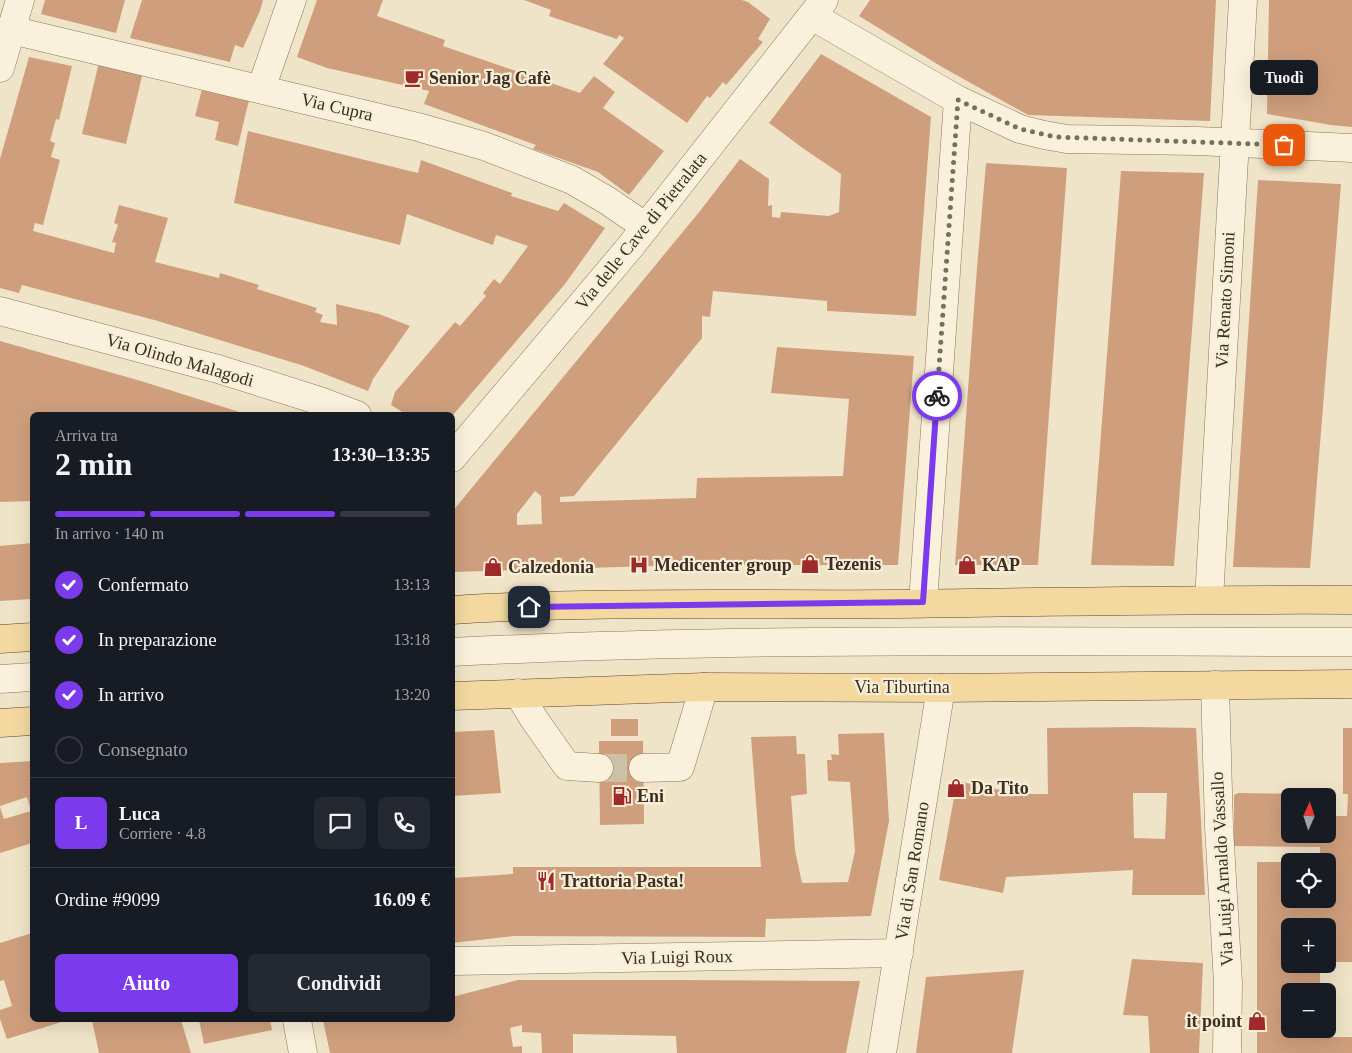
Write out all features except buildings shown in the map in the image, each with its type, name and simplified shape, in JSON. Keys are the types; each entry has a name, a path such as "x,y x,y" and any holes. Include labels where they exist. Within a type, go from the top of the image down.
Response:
{"main road":[{"path":"455,610 606,605 1209,599 1352,600"},
{"path":"0,638 30,637"},
{"name":"Via Tiburtina","path":"455,696 704,687 941,688 1352,684"},
{"path":"0,723 30,721"}],"street":[{"path":"0,68 20,0"},
{"path":"261,89 292,0"},
{"name":"Via Renato Simoni","path":"1209,599 1243,0"},
{"path":"818,8 958,100 1013,126 1044,135 1067,138 1352,148"},
{"name":"Via delle Cave di Pietralata","path":"455,454 646,227 818,8"},
{"name":"Via Cupra","path":"12,30 418,127 500,152 572,180 608,201 646,227"},
{"path":"923,602 958,100"},
{"name":"Via Olindo Malagodi","path":"0,311 218,369 349,412"},
{"path":"455,652 588,646 736,644 1352,642"},
{"path":"0,680 30,677"},
{"name":"Via Luigi Arnaldo Vassallo","path":"1215,685 1219,827 1228,983 1227,1053"},
{"path":"644,768 680,767 704,687"},
{"name":"Via di San Romano","path":"882,1053 941,688"},
{"path":"518,693 567,766 599,768"},
{"name":"Via Luigi Roux","path":"455,961 899,953"},
{"path":"297,1022 303,1053"}],"tunnel":[{"path":"599,768 643,768"}],"way so far":[{"path":"937,396 958,100 1020,129 1056,137 1284,145"}],"place":[{"name":"Senior Jag Cafè","path":"414,78"},
{"name":"Tuodì","path":"1284,145"},
{"name":"Tezenis","path":"810,564"},
{"name":"Medicenter group","path":"639,565"},
{"name":"KAP","path":"967,565"},
{"name":"Calzedonia","path":"493,567"},
{"name":"Da Tito","path":"956,788"},
{"name":"Eni","path":"622,796"},
{"name":"Trattoria Pasta!","path":"546,881"},
{"name":"it point","path":"1257,1021"}],"route":[{"path":"529,607 894,604 923,602 937,396"}]}
